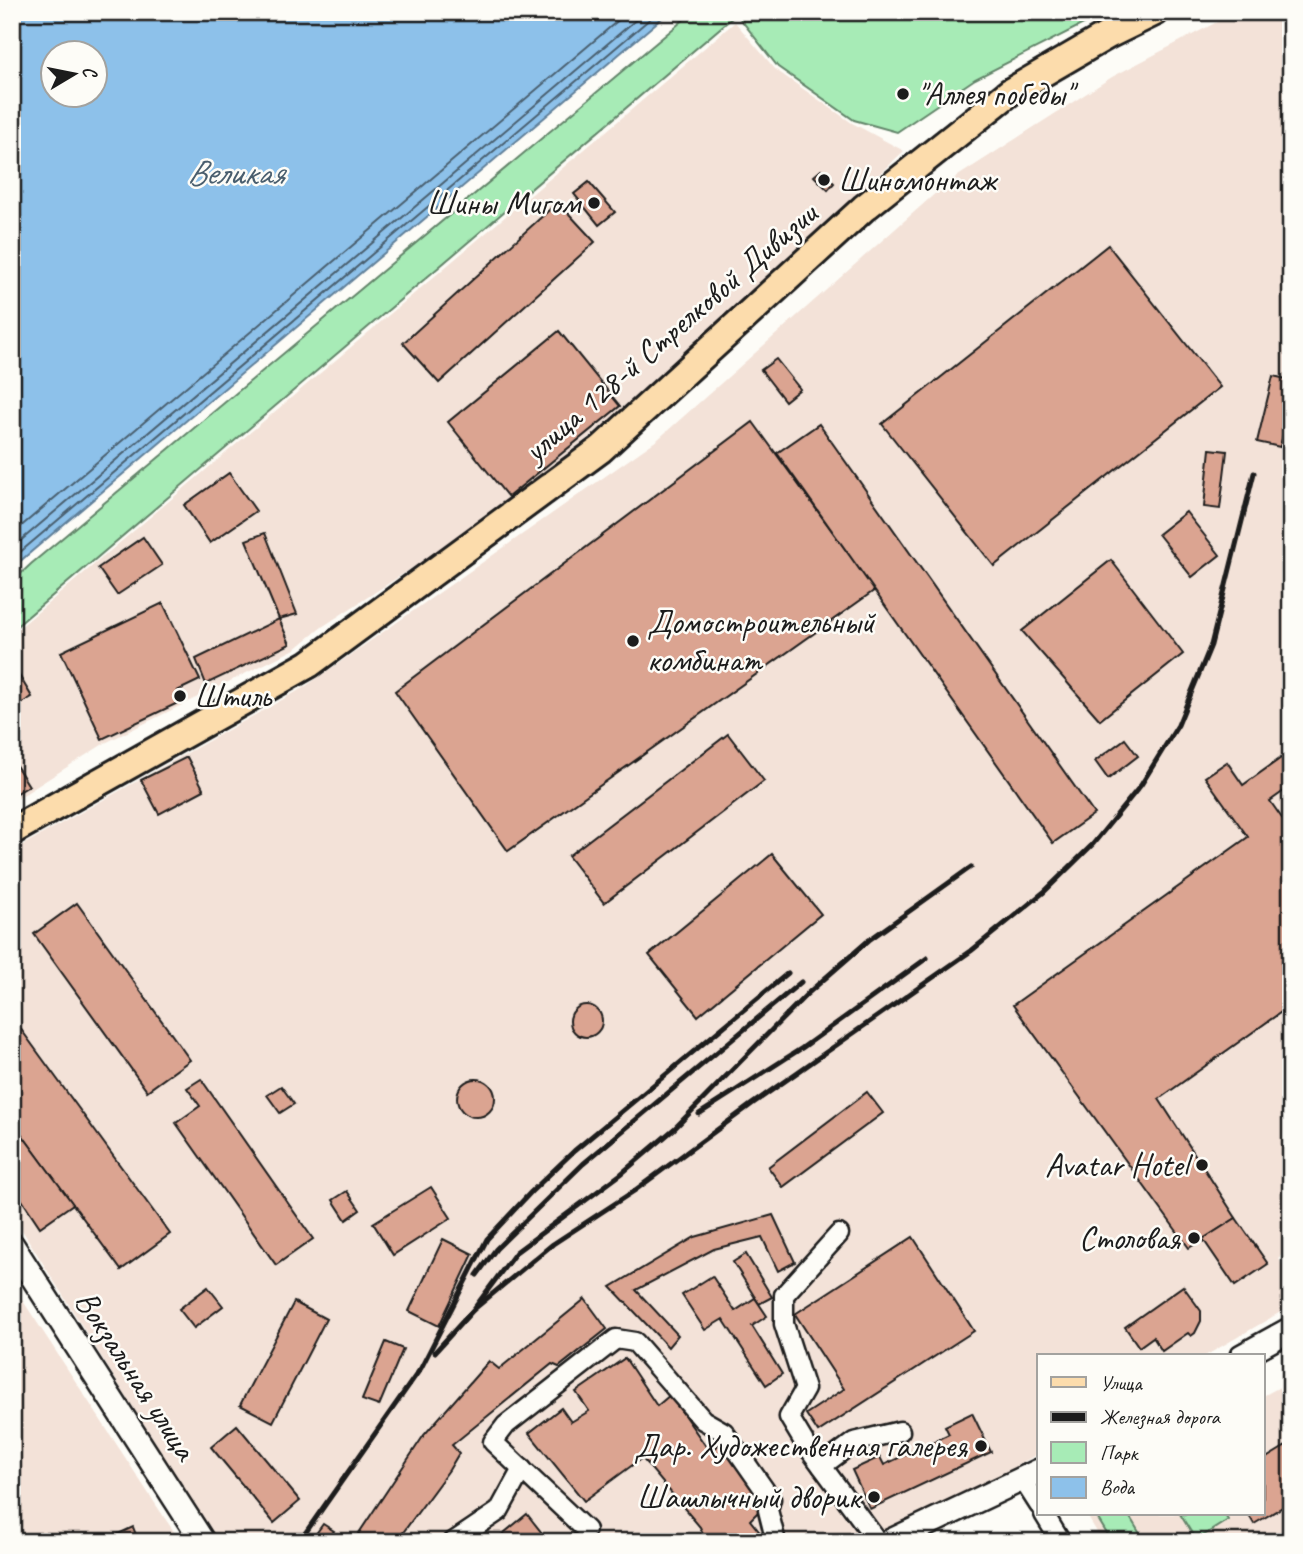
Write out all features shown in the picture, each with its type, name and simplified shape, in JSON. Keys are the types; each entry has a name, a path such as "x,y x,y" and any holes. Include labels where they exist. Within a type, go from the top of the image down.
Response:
{"main road":[{"name":"улица 128-й Стрелковой Дивизии","path":"12,831 309,664 601,449 864,208 1010,92 1155,12"},
{"name":"Вокзальная улица","path":"12,1245 203,1542"},
{"path":"1246,1354 1291,1329"},
{"path":"889,1542 1031,1476"}],"street":[{"path":"839,1234 784,1295 784,1324 805,1389 789,1417 878,1542"},
{"path":"586,1530 493,1442 506,1425 616,1339 635,1342 703,1420 724,1432 771,1499 768,1510 776,1542"},
{"path":"822,1466 854,1442 900,1431"},
{"path":"453,1542 499,1511 522,1469"},
{"path":"1031,1476 1037,1498"},
{"path":"1045,1516 1061,1542"}],"shaded area":[{"path":"1236,12 1291,12 1291,1248 1278,1258 1291,1276 1291,1306 1208,1354 1037,1354 1037,1454 953,1503 851,1542 217,1542 12,1214 12,851 303,688 657,440 947,183 1112,77"},
{"path":"735,22 776,70 852,123 904,151 624,409 487,519 322,627 295,649 105,743 12,802 12,634"},
{"path":"12,1284 162,1514 181,1542 12,1542"},
{"path":"1291,1381 1291,1542 1103,1542 1087,1516 1264,1516 1264,1395"}],"green space":[{"path":"693,12 730,12 733,17 12,630 12,582 31,564"},
{"path":"735,12 1107,12 975,79 897,132 854,120 778,67"},
{"path":"1096,1516 1129,1516 1145,1542 1112,1542"},
{"path":"1181,1516 1225,1516 1228,1520 1196,1540"}],"water":[{"name":"Великая","path":"12,12 669,12 12,568"}],"building":[{"name":"Шиномонтаж","path":"821,170 834,183 828,190 814,176"},
{"name":"Шины Мигом","path":"589,182 615,212 599,225 574,194"},
{"path":"558,202 595,242 439,383 403,343"},
{"path":"1108,245 1220,387 994,566 882,424"},
{"path":"559,331 620,406 508,497 448,422"},
{"path":"776,359 800,389 785,401 761,370"},
{"path":"1273,376 1291,380 1291,400 1280,447 1257,442"},
{"name":"Домостроительный комбинат","path":"753,422 875,590 508,851 395,691"},
{"path":"819,424 1094,814 1053,843 777,453"},
{"path":"1210,449 1227,451 1220,509 1204,507"},
{"path":"229,473 256,511 210,543 184,505"},
{"path":"1186,512 1220,555 1192,577 1158,534"},
{"path":"265,533 297,614 279,619 246,540"},
{"path":"143,537 162,565 117,595 98,568"},
{"path":"1111,560 1183,654 1100,720 1022,631"},
{"path":"163,603 200,680 177,691 182,701 102,739 61,652"},
{"path":"279,619 290,644 206,684 196,659"},
{"path":"17,672 32,697 12,709 12,675"},
{"path":"728,734 764,781 604,903 568,856"},
{"path":"1125,739 1138,756 1108,779 1095,761"},
{"path":"1291,751 1291,786 1270,801 1291,831 1291,1005 1159,1099 1236,1218 1189,1248 1013,1005 1248,837 1205,777 1227,762 1243,785"},
{"path":"187,757 204,790 159,814 141,780"},
{"path":"12,759 29,786 12,796"},
{"path":"772,854 821,914 698,1016 649,955"},
{"path":"77,903 190,1060 147,1091 34,934"},
{"path":"586,1005 598,1009 602,1021 598,1033 586,1037 574,1033 570,1021 574,1009"},
{"path":"12,1017 170,1234 121,1270 12,1121"},
{"path":"201,1079 313,1239 276,1265 176,1123 200,1106 187,1088"},
{"path":"476,1079 490,1084 495,1098 490,1112 476,1117 462,1112 457,1098 462,1084"},
{"path":"281,1086 294,1104 280,1113 267,1095"},
{"path":"867,1092 883,1113 783,1187 768,1167"},
{"path":"12,1121 73,1204 40,1227 12,1185"},
{"path":"431,1187 451,1218 393,1255 373,1223"},
{"path":"347,1191 360,1210 346,1220 333,1200"},
{"path":"773,1215 795,1262 778,1271 762,1237 714,1249 636,1290 678,1335 668,1347 611,1287 695,1237"},
{"path":"1236,1218 1268,1264 1235,1286 1203,1239"},
{"path":"913,1237 974,1331 818,1432 806,1414 844,1389 795,1314"},
{"path":"443,1239 473,1254 439,1326 409,1311"},
{"path":"746,1254 772,1297 759,1304 733,1262"},
{"path":"712,1276 735,1311 755,1298 767,1316 752,1326 782,1374 766,1385 723,1319 705,1330 682,1295"},
{"path":"1183,1286 1201,1311 1201,1321 1195,1333 1191,1336 1188,1333 1162,1351 1153,1337 1139,1347 1125,1327"},
{"path":"208,1287 223,1306 194,1328 179,1309"},
{"path":"585,1299 607,1329 559,1367 552,1364 452,1445 459,1453 396,1542 353,1542 424,1435 489,1361 499,1369"},
{"path":"294,1302 326,1319 273,1422 240,1405"},
{"path":"386,1342 403,1349 379,1406 362,1400"},
{"path":"625,1358 657,1406 670,1395 710,1452 724,1441 766,1504 750,1520 765,1542 707,1542 700,1527 642,1458 584,1501 529,1433 561,1408 571,1422 589,1411 576,1392"},
{"path":"972,1413 991,1452 870,1509 852,1470 880,1457 884,1465 949,1434 945,1426"},
{"path":"237,1425 300,1501 274,1523 211,1447"},
{"path":"1291,1443 1291,1502 1254,1524 1249,1516 1264,1516 1264,1459"},
{"path":"527,1514 549,1542 493,1542"},
{"path":"323,1524 334,1531 326,1542 310,1542"},
{"path":"133,1527 138,1540 146,1536 148,1542 121,1542 118,1534"},
{"path":"683,1534 685,1542 655,1542"}],"railway":[{"path":"473,1310 553,1244 634,1191 752,1104 971,951 1044,892 1093,844 1141,785 1178,725 1211,645 1254,473"},
{"path":"435,1352 473,1310 516,1252 621,1174 674,1129 807,994 869,940 971,867"},
{"path":"699,1114 802,1048 927,958"},
{"path":"299,1542 421,1368 487,1239 574,1151 788,973"},
{"path":"477,1275 496,1249 583,1164 801,982"}],"place":[{"name":"\"Аллея победы\"","path":"903,94"},
{"name":"Шиномонтаж","path":"824,180"},
{"name":"Шины Мигом","path":"594,203"},
{"name":"Домостроительный комбинат","path":"633,641"},
{"name":"Штиль","path":"180,696"},
{"name":"Avatar Hotel","path":"1202,1165"},
{"name":"Столовая","path":"1194,1238"},
{"name":"Дар. Художественная галерея","path":"981,1446"},
{"name":"Шашлычный дворик","path":"874,1497"}]}
